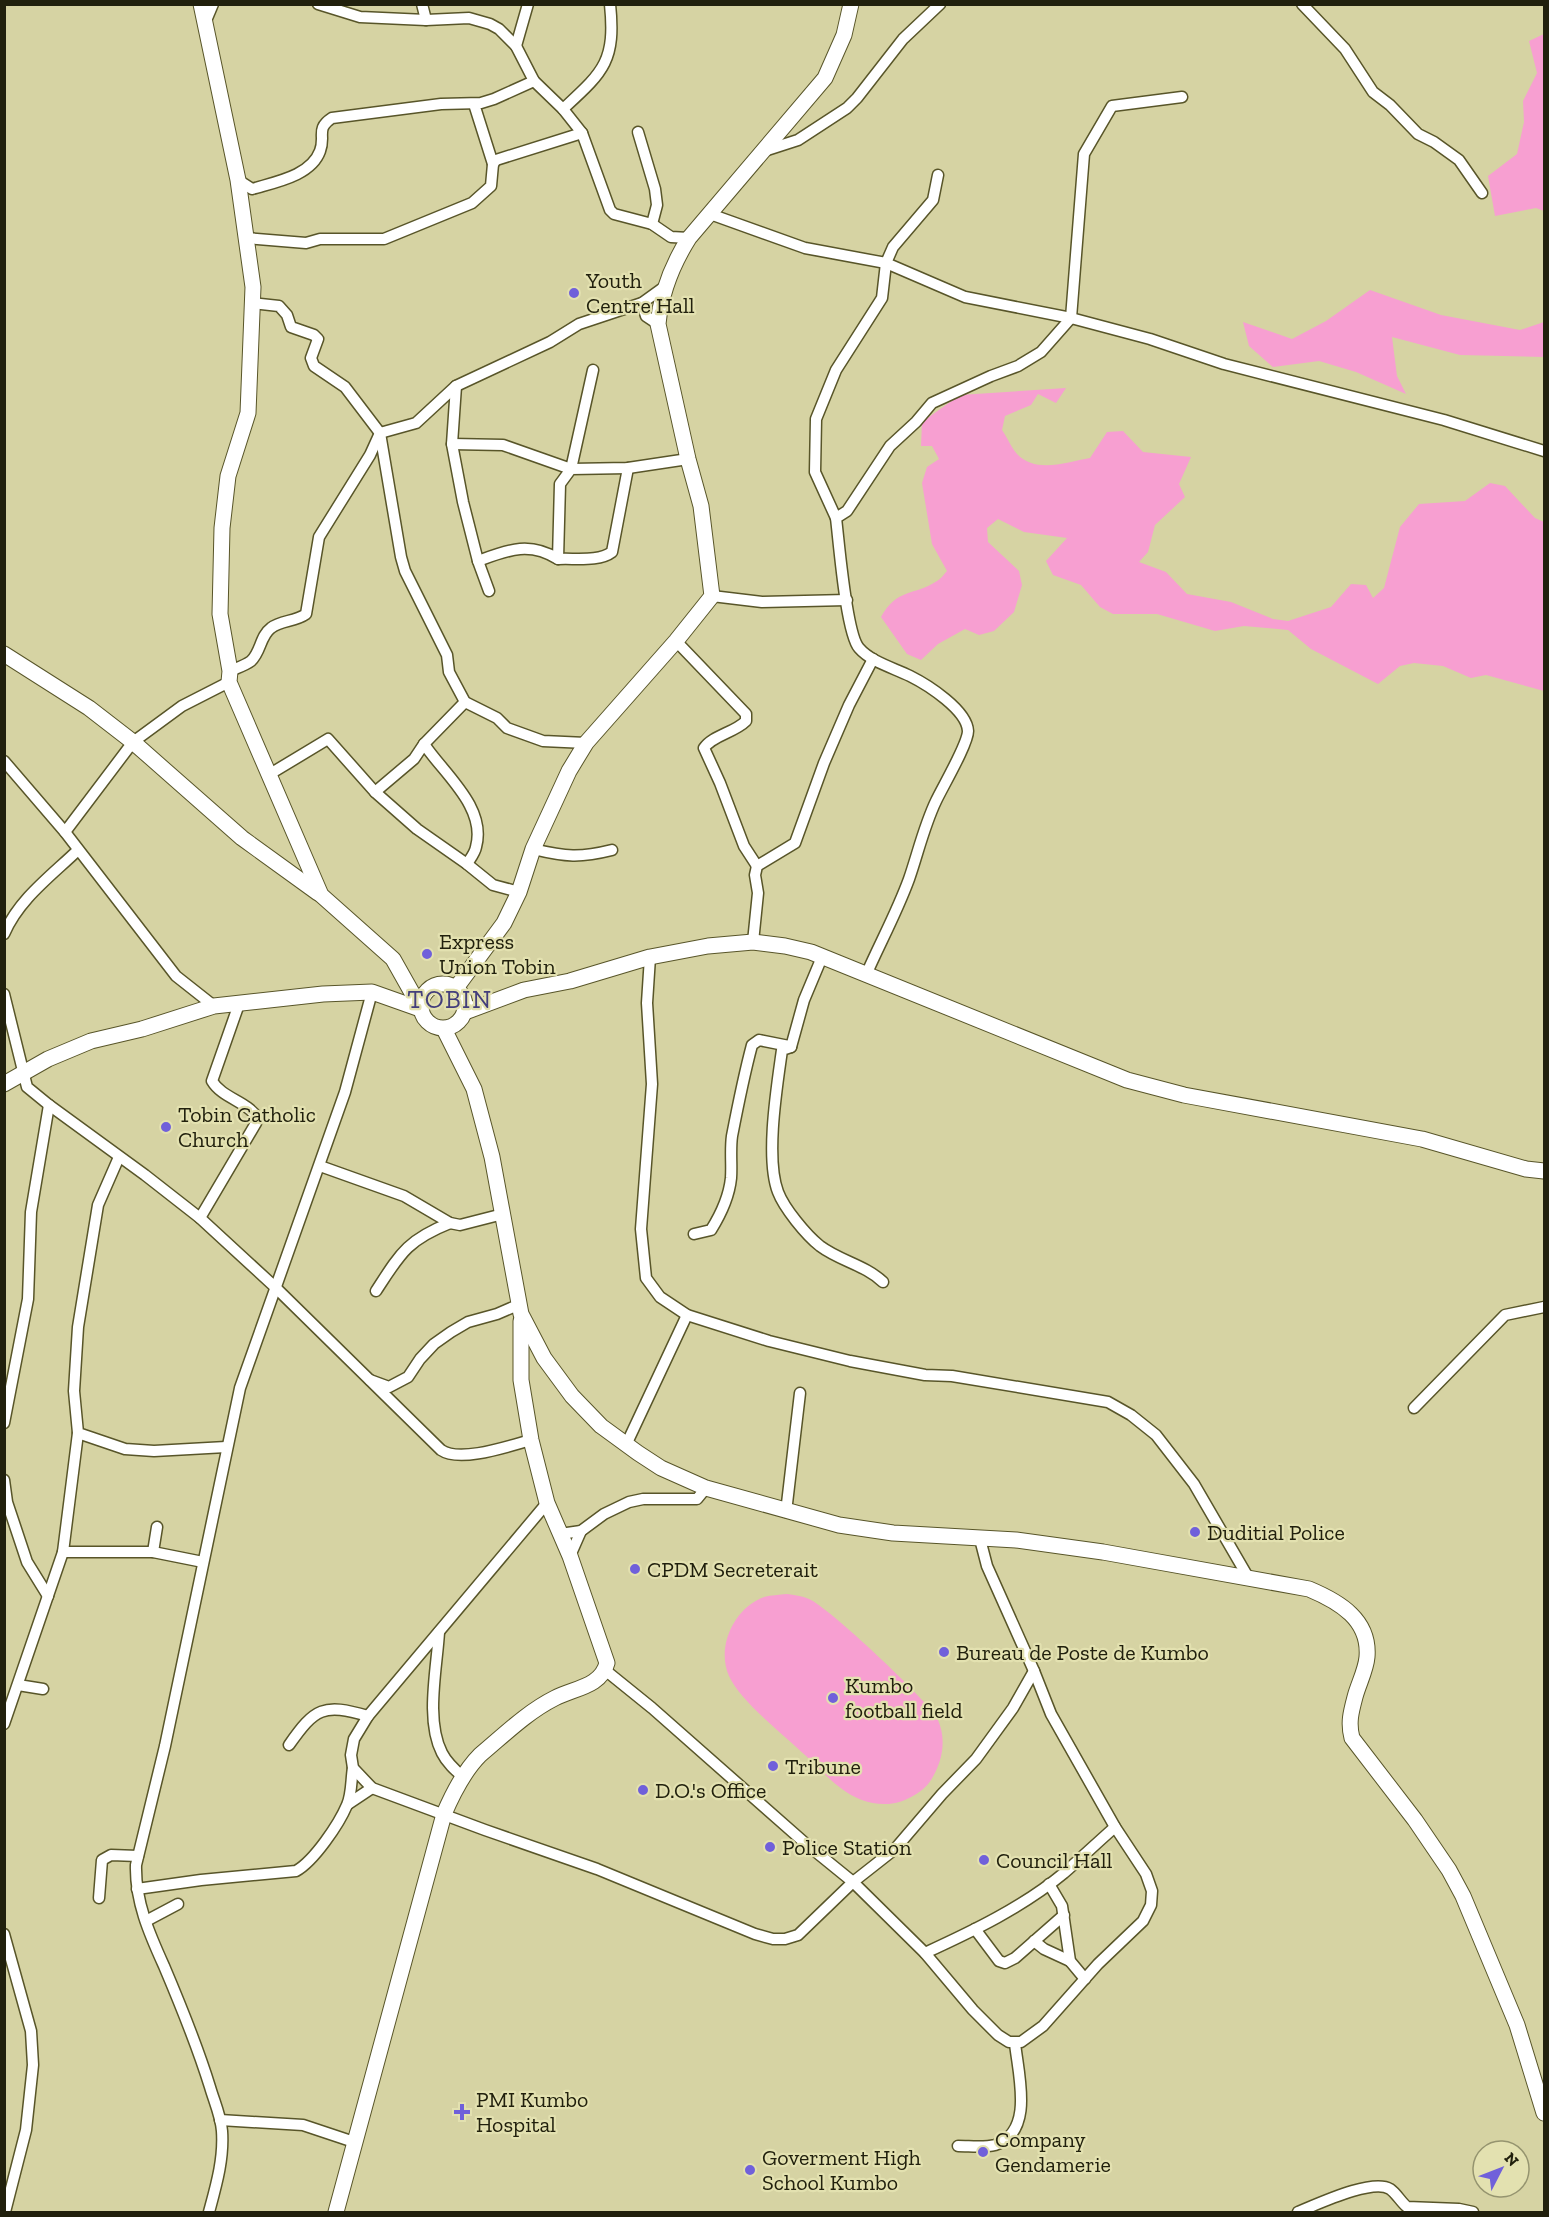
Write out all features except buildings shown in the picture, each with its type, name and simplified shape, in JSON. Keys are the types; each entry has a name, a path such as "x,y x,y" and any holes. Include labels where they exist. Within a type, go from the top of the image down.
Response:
{"street":[{"path":"201,4 238,180 254,287 248,413 228,476 222,528 220,615 230,677 321,895"},
{"path":"205,23 213,4"},
{"path":"318,4 360,16 426,20 478,19 499,29 516,46 534,81 563,109 582,133 610,210 619,217 652,224 671,237 688,238"},
{"path":"422,4 426,20"},
{"path":"516,46 528,4"},
{"path":"563,109 597,77 606,63 611,45 610,4"},
{"path":"456,988 504,922 519,892 533,849 569,771 586,743 676,641 712,596 701,506 688,459 658,324 660,303 675,261 688,238 825,78 844,35 851,4"},
{"path":"764,151 798,140 847,108 903,39 940,4"},
{"path":"1302,4 1345,49 1373,92 1390,105 1418,134 1434,142 1459,160 1482,192"},
{"path":"238,180 252,189 302,171 320,154 321,128 332,118 441,104 474,104 494,99 534,81"},
{"path":"836,518 847,511 890,446 916,422 932,403 991,375 1018,366 1041,352 1071,318 1084,154 1112,106 1182,97"},
{"path":"246,238 306,243 320,239 384,239 472,203 491,186 493,164 474,104"},
{"path":"638,132 655,189 657,205 652,224"},
{"path":"493,164 496,160 582,133"},
{"path":"866,975 909,879 935,803 968,732 963,716 953,705 913,678 873,659 858,647 846,600 836,518 815,472 816,419 836,370 882,298 886,263 893,247 933,200 938,175"},
{"path":"710,214 805,248 886,263 965,297 1071,318 1150,339 1235,367 1444,420 1545,451"},
{"path":"380,433 416,423 456,386 550,342 579,324 642,303 667,285"},
{"path":"252,303 279,306 287,315 291,327 314,335 318,339 311,358 314,366 345,387 380,433 405,571 447,656 449,672 465,702 497,718 507,728 543,741 586,743"},
{"path":"642,303 646,316 658,324"},
{"path":"558,559 560,484 571,469 592,370"},
{"path":"456,386 452,444 463,502 478,561 489,591"},
{"path":"65,832 133,742 182,706 230,677 251,661 268,630 306,614 319,537 370,455 380,433"},
{"path":"452,444 503,445 571,469 628,468 688,459"},
{"path":"478,561 523,547 546,552 558,559 606,556 612,552 628,468"},
{"path":"712,596 762,602 846,600"},
{"path":"676,641 746,714 746,721 741,726 708,743 704,748 744,846 757,866"},
{"path":"4,654 89,708 133,742 242,838 321,895 393,959 428,1024 444,1029 457,1024 465,1012 524,990 570,981 650,957 708,946 753,942 785,946 822,957 1127,1080 1185,1095 1422,1139 1526,1169 1545,1171"},
{"path":"753,942 758,893 754,875 757,866 795,843 849,705 873,659"},
{"path":"375,792 414,759 424,744 465,702"},
{"path":"270,774 328,739 375,792 417,830 493,885 519,892"},
{"path":"424,744 468,802 475,820 476,848 467,864"},
{"path":"4,761 65,832 176,976 214,1006"},
{"path":"533,849 577,857 612,850"},
{"path":"4,934 13,916 28,897 78,850"},
{"path":"650,957 647,1003 652,1084 641,1229 643,1267 646,1278 660,1297 687,1315 769,1341 850,1361 925,1375 952,1376 1108,1402 1131,1415 1156,1435 1194,1484 1248,1577"},
{"path":"791,1047 804,1000 822,957"},
{"path":"420,1008 423,995 432,986 444,983 456,988 464,998 465,1012"},
{"path":"4,1084 24,1071 91,1041 142,1029 214,1006 323,994 372,992 420,1008"},
{"path":"209,2212 218,2178 222,2141 220,2120 195,2040 146,1921 136,1889 138,1856 165,1746 240,1388 345,1092 372,992"},
{"path":"4,994 27,1086 49,1106 200,1218 276,1287 413,1425 448,1455 456,1456 501,1448 531,1440"},
{"path":"200,1218 256,1123 257,1117 253,1111 216,1088 212,1081 239,1004"},
{"path":"336,2212 444,1814 451,1797 480,1755 533,1711 556,1697 594,1682 605,1670 606,1656 570,1556 547,1503 531,1440 521,1380 519,1310 492,1157 474,1089 444,1029"},
{"path":"694,1234 711,1230 728,1197 732,1140 738,1100 752,1045 759,1040 791,1047"},
{"path":"791,1047 782,1050 777,1086 773,1167 777,1191 798,1222 819,1245 837,1258 875,1274 883,1282"},
{"path":"4,1423 28,1299 31,1212 49,1106"},
{"path":"4,1724 63,1552 78,1433 74,1391 78,1327 98,1205 119,1157"},
{"path":"320,1166 404,1196 450,1222 460,1225 503,1214"},
{"path":"376,1291 402,1251 432,1230 450,1222"},
{"path":"1414,1408 1505,1315 1545,1307"},
{"path":"369,1380 389,1387 408,1377 434,1344 451,1332 468,1322 519,1310"},
{"path":"519,1310 544,1358 572,1396 601,1426 661,1468 706,1488 839,1525 893,1533 1016,1540 1103,1552 1309,1588 1332,1598 1347,1610 1366,1634 1367,1659 1350,1718 1349,1729 1352,1738 1415,1820 1449,1870 1463,1896 1517,2025 1545,2113"},
{"path":"626,1445 687,1315"},
{"path":"786,1512 800,1392"},
{"path":"78,1433 125,1449 154,1451 226,1447"},
{"path":"4,1480 7,1502 27,1562 48,1596"},
{"path":"560,1534 581,1531 604,1514 630,1502 643,1499 697,1499 706,1488"},
{"path":"348,1804 354,1739 368,1716 547,1503"},
{"path":"153,1552 157,1527"},
{"path":"570,1556 581,1531"},
{"path":"605,1670 853,1882 925,1953 973,2010 998,2035 1015,2043 1028,2038 1043,2026 1143,1920 1151,1905 1152,1891 1146,1874 1115,1827 1051,1714 991,1576 980,1539"},
{"path":"63,1552 153,1552 203,1562"},
{"path":"439,1632 433,1707 438,1741 448,1763 464,1777"},
{"path":"353,1768 372,1788 597,1869 755,1934 773,1939 785,1939 798,1935 853,1882 895,1850 942,1794 976,1759 1000,1726 1034,1671"},
{"path":"18,1685 43,1689"},
{"path":"289,1745 304,1723 314,1714 328,1709 368,1716"},
{"path":"136,1889 296,1871 306,1866 315,1856 348,1804 372,1788"},
{"path":"925,1953 975,1929 1049,1884 1115,1827"},
{"path":"99,1898 102,1860 111,1855 138,1856"},
{"path":"1049,1884 1062,1906 1070,1961"},
{"path":"146,1921 177,1904"},
{"path":"975,1929 999,1961 1005,1963 1015,1958 1064,1915"},
{"path":"4,1935 31,2031 33,2066 26,2130 5,2212"},
{"path":"1034,1941 1044,1949 1070,1961 1085,1979"},
{"path":"958,2146 993,2146 1008,2138 1014,2131 1021,2113 1015,2043"},
{"path":"220,2120 303,2125 348,2140 355,2140"},
{"path":"1298,2212 1358,2189 1385,2187 1407,2206 1473,2212"}],"shaded area":[{"path":"1544,34 1544,211 1536,208 1495,216 1488,176 1517,154 1524,122 1523,101 1537,73 1529,41"},
{"path":"1370,290 1441,315 1520,330 1544,322 1544,357 1460,355 1392,337 1397,376 1406,394 1356,372 1319,361 1273,367 1249,346 1243,322 1292,339 1326,321"},
{"path":"1066,388 1056,403 1038,394 1031,405 1005,416 1002,430 1017,454 1033,464 1042,465 1062,464 1090,458 1107,432 1123,431 1143,452 1191,457 1179,484 1185,497 1155,525 1148,552 1139,562 1166,572 1187,594 1231,602 1273,619 1288,621 1331,607 1351,584 1366,585 1373,598 1384,588 1400,527 1419,504 1465,501 1490,483 1505,486 1535,518 1544,522 1544,691 1486,675 1471,678 1443,666 1414,663 1400,666 1378,684 1311,649 1288,630 1244,626 1215,631 1157,614 1113,614 1100,607 1081,585 1053,575 1046,561 1067,538 1024,532 998,519 987,528 988,542 1019,571 1022,585 1014,612 994,631 979,635 965,629 938,644 921,660 907,654 881,617 893,601 929,586 947,571 932,544 922,483 927,467 939,459 932,446 921,446 922,422 960,395"},
{"name":"Kumbo football field","path":"787,1594 809,1599 836,1618 917,1694 938,1720 943,1743 938,1766 931,1780 916,1794 904,1801 890,1804 867,1802 852,1795 832,1781 763,1717 735,1686 729,1676 725,1653 726,1641 736,1619 753,1602 772,1595"}],"place":[{"name":"Youth Centre Hall","path":"574,293"},
{"name":"Express Union Tobin","path":"427,954"},
{"name":"Tobin Catholic Church","path":"166,1127"},
{"name":"Duditial Police","path":"1195,1532"},
{"name":"CPDM Secreterait","path":"635,1569"},
{"name":"Bureau de Poste de Kumbo","path":"944,1652"},
{"name":"Kumbo football field","path":"833,1698"},
{"name":"Tribune","path":"773,1766"},
{"name":"D.O.'s Office","path":"643,1790"},
{"name":"Police Station","path":"770,1847"},
{"name":"Council Hall","path":"984,1860"},
{"name":"PMI Kumbo Hospital","path":"462,2112"},
{"name":"Company Gendamerie","path":"983,2152"},
{"name":"Goverment High School Kumbo","path":"750,2170"}],"district":[{"name":"TOBIN","path":"450,999"}]}
